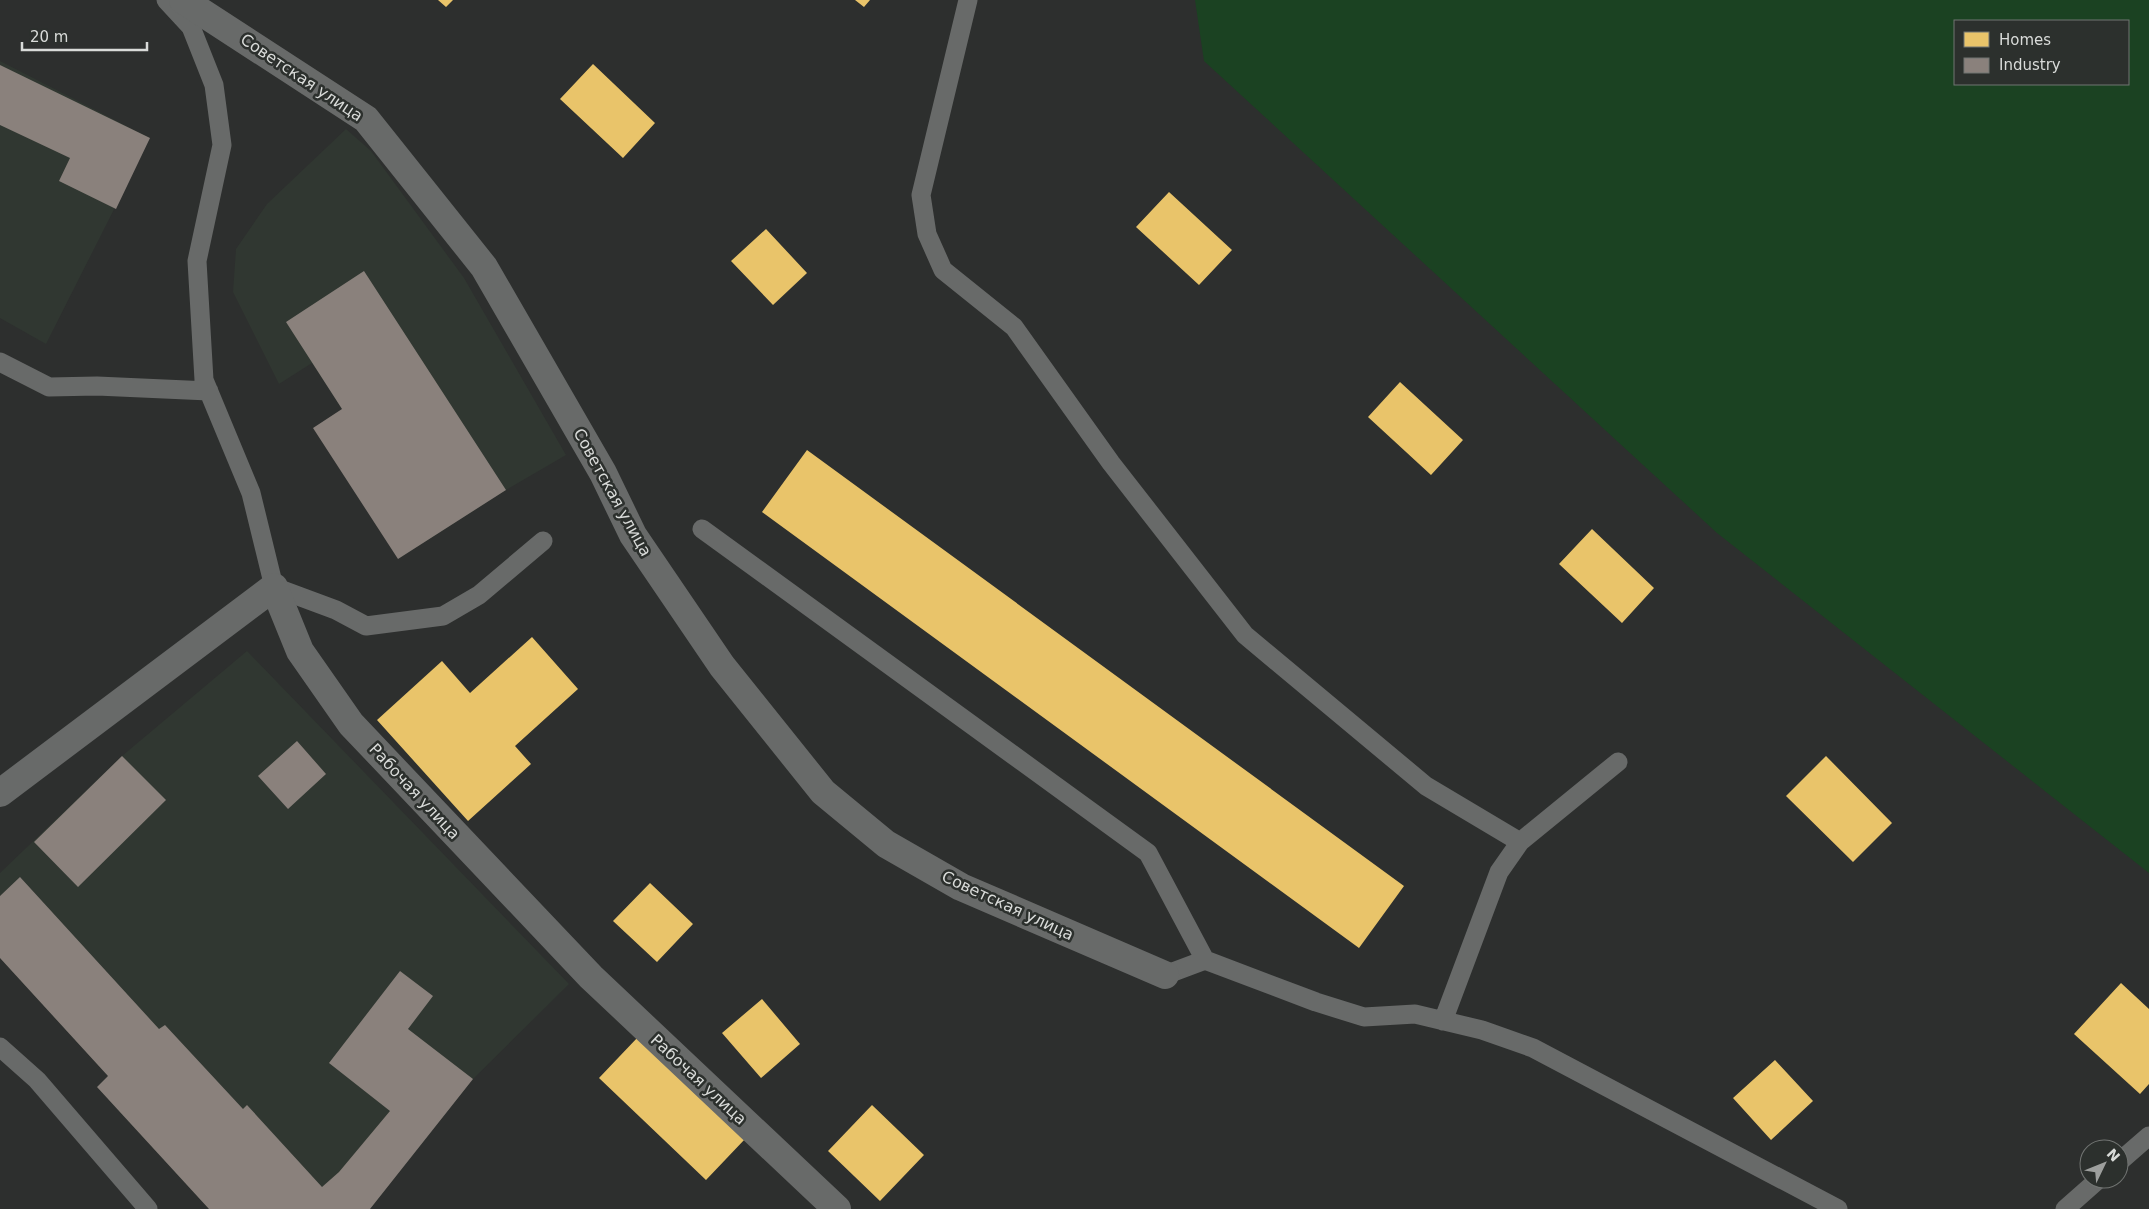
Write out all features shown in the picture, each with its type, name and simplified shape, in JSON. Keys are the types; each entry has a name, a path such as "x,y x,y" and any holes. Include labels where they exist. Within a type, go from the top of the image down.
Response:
{"street":[{"name":"Советская улица","path":"183,0 366,119 484,267 603,473 634,535 722,666 823,792 886,844 961,887 1165,975"},
{"path":"0,793 274,587"},
{"name":"Рабочая улица","path":"274,587 300,651 351,724 591,978 837,1209"}],"lane":[{"path":"166,0 191,27 214,85 222,145 197,261 204,380 251,493 274,587 336,610 366,626 443,616 479,595 543,541"},
{"path":"968,0 921,196 927,234 943,270 1014,327 1111,463 1245,635 1426,786 1520,842"},
{"path":"0,362 49,387 96,386 209,392"},
{"path":"702,529 1148,853 1205,960 1316,1002 1364,1017 1415,1014 1482,1030 1533,1048 1810,1203 1838,1209"},
{"path":"1443,1021 1499,872 1520,842 1618,762"},
{"path":"1165,975 1205,960"},
{"path":"0,1047 37,1080 148,1209"},
{"path":"2129,1153 2149,1136"},
{"path":"2065,1209 2088,1189"}],"shaded area":[{"path":"0,61 150,138 46,344 0,318"},
{"path":"346,129 371,151 464,278 566,455 506,490 398,559 342,409 312,363 279,384 233,292 236,249 267,204"},
{"path":"247,651 569,984 473,1079 370,1209 209,1209 97,1087 108,1076 0,958 0,873 122,756"}],"green space":[{"path":"1195,0 2149,0 2149,873 1717,533 1204,61"}],"building: Homes":[{"path":"438,0 453,0 446,7"},
{"path":"855,0 870,0 864,7"},
{"path":"593,64 655,123 623,158 560,99"},
{"path":"1169,192 1232,250 1199,285 1136,227"},
{"path":"766,229 807,273 773,305 731,261"},
{"path":"1400,382 1463,440 1431,475 1368,417"},
{"path":"807,450 1404,886 1359,948 762,512"},
{"path":"1592,529 1654,588 1622,623 1559,564"},
{"path":"532,637 578,689 515,746 531,764 468,821 377,720 442,661 470,693"},
{"path":"1826,756 1892,823 1853,862 1786,796"},
{"path":"650,883 693,924 657,962 613,921"},
{"path":"2121,983 2149,1009 2149,1084 2140,1094 2074,1034"},
{"path":"762,999 800,1044 761,1078 722,1033"},
{"path":"638,1037 745,1139 706,1180 599,1078"},
{"path":"1775,1060 1813,1101 1771,1140 1733,1098"},
{"path":"872,1105 924,1155 880,1201 828,1151"}],"building: Industry":[{"path":"0,65 150,138 116,209 59,181 70,158 0,125"},
{"path":"364,271 506,490 398,559 313,428 342,409 286,322"},
{"path":"297,741 326,774 288,809 258,776"},
{"path":"122,756 166,800 78,887 34,842"},
{"path":"20,877 159,1029 165,1025 243,1109 247,1105 322,1187 339,1172 390,1111 329,1063 400,971 433,996 408,1029 473,1079 370,1209 209,1209 97,1087 108,1076 0,958 0,896"}]}
